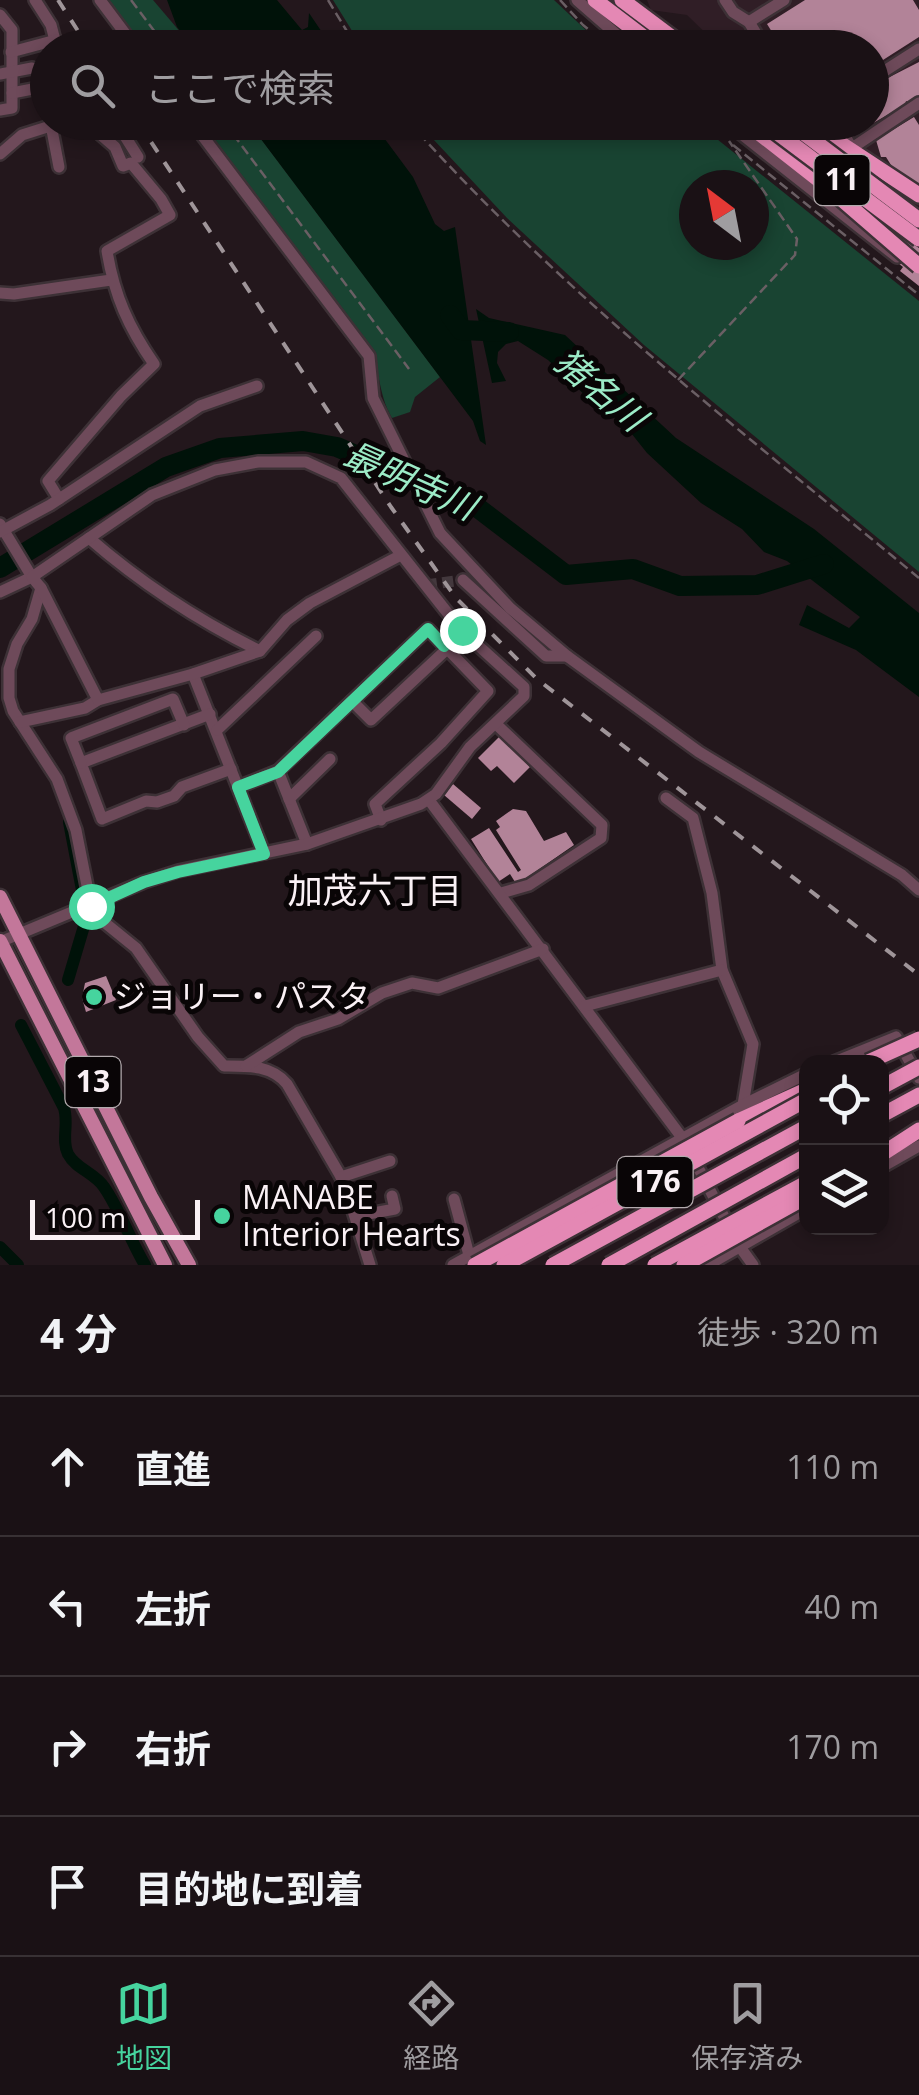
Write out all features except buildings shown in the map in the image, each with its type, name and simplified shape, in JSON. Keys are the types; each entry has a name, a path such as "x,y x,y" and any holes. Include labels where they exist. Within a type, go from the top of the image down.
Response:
{"highway":[{"path":"622,0 662,30"},
{"path":"584,1 634,30"},
{"path":"624,23 631,30"},
{"path":"767,140 919,266"},
{"name":"11","path":"786,140 919,239"},
{"name":"11","path":"814,140 919,216"},
{"path":"835,140 919,196"},
{"path":"884,1055 919,1040"},
{"path":"889,1056 919,1040"},
{"path":"889,1083 919,1067"},
{"path":"472,1260 799,1093"},
{"path":"889,1111 919,1094"},
{"name":"176","path":"504,1265 799,1104"},
{"path":"889,1138 919,1122"},
{"path":"889,1149 919,1130"},
{"path":"553,1265 799,1131"},
{"path":"609,1265 799,1160"},
{"name":"176","path":"655,1265 799,1187"},
{"path":"684,1265 799,1201"}],"main road":[{"name":"13","path":"0,897 189,1265"},
{"name":"13","path":"0,941 165,1265"}],"street":[{"path":"35,0 52,30"},
{"path":"100,0 122,30"},
{"path":"725,0 754,30"},
{"path":"749,22 784,0"},
{"path":"584,1 614,30"},
{"path":"0,14 12,30 6,73 12,108 0,110"},
{"path":"10,52 30,49"},
{"path":"889,68 919,49"},
{"path":"12,94 30,90"},
{"path":"889,124 918,106"},
{"path":"0,154 30,132"},
{"path":"58,140 59,167"},
{"path":"59,499 48,482 121,396 154,364 128,327 111,280 107,251 170,215 162,199 130,162 123,166 116,146 109,140"},
{"path":"127,140 138,157"},
{"path":"206,140 369,356 373,398 440,534 510,608 567,656 699,752 902,875 919,890"},
{"path":"749,140 897,256"},
{"path":"875,240 919,216"},
{"path":"0,292 14,294 111,280"},
{"path":"98,700 41,588 2,531 59,499 200,406 257,386"},
{"path":"0,592 152,495 215,470 258,462 306,462 341,478 462,630 524,687 524,696 470,748 429,800 307,844 144,882 0,941"},
{"path":"89,538 138,581 260,651"},
{"path":"20,722 85,708 98,700 260,651 310,603 401,555"},
{"path":"463,580 546,656 567,656"},
{"path":"41,588 32,619 8,669 8,698 57,779 76,830 91,906 136,948 198,1037 224,1066 263,1068 281,1078 341,1177 370,1265"},
{"path":"238,787 278,772 428,629 488,692 441,743 375,804 381,820"},
{"path":"352,701 371,720 462,630"},
{"path":"216,730 316,636"},
{"path":"194,674 264,854"},
{"path":"184,724 173,699 71,738 102,819 146,801 174,796 182,787 232,770"},
{"path":"81,764 210,714"},
{"path":"496,724 602,826 600,838 529,885 501,893"},
{"path":"289,799 330,759"},
{"path":"278,772 307,844"},
{"path":"666,798 692,818 712,893 722,970 753,1044 744,1105"},
{"path":"429,800 682,1138 753,1265"},
{"path":"245,1066 299,1032 338,1020 394,988 416,982 438,988 543,950"},
{"path":"585,1006 722,970"},
{"path":"851,1055 896,1037 919,1078"},
{"path":"453,1265 472,1260 682,1138 799,1078"},
{"path":"889,1163 919,1146"},
{"path":"341,1177 390,1162"},
{"path":"357,1216 395,1208 392,1196"},
{"path":"454,1199 472,1260"},
{"path":"708,1265 799,1214"}],"path":[{"path":"131,0 154,30"},
{"path":"328,0 346,30"},
{"path":"560,0 589,30"},
{"path":"237,140 409,369"},
{"path":"424,140 546,263 677,381 919,578"},
{"path":"677,381 795,255 797,239 728,141"},
{"path":"728,141 919,294"}],"shaded area":[{"path":"647,0 919,0 919,206 898,219 816,140 889,140 889,30 702,30 687,15 651,10"}],"green space":[{"path":"107,0 153,0 179,30 130,30"},
{"path":"333,0 554,0 586,30 352,30"},
{"path":"213,140 262,140 440,377 415,397 410,412 392,418 366,340"},
{"path":"434,140 718,140 756,170 679,170 679,260 769,260 769,181 919,301 919,572 644,345 507,218"}],"water":[{"path":"167,0 277,0 302,30 179,30"},
{"path":"309,13 320,30 302,30 308,27"},
{"path":"262,140 386,140 413,177 435,224 444,231 455,227 486,445 480,441 473,421"},
{"name":"猪名川","path":"476,309 489,318 565,335 676,438 814,529 919,613 919,697 856,650 799,625 807,605 849,628 860,617 787,561 764,552 742,529 701,503 647,453 608,404 591,401 548,360 518,341 506,344 498,352 497,363 506,381 492,383"}],"waterway":[{"name":"猪名川","path":"450,315 461,330 509,332"},
{"name":"最明寺川","path":"0,568 166,467 220,448 303,441 337,447 478,508 566,575 633,569 680,586 757,585 824,564"},
{"path":"68,980 87,916 69,822"},
{"path":"21,1025 64,1108 68,1154 104,1187 145,1265"},
{"path":"0,1247 18,1265"}],"tunnel":[{"path":"426,585 463,580"}],"railway":[{"path":"58,0 77,30"},
{"path":"150,140 391,507 456,598 537,679 919,975"}],"place":[{"name":"ジョリー・パスタ","path":"94,997"},
{"name":"MANABE Interior Hearts","path":"222,1216"}],"district":[{"name":"加茂六丁目","path":"375,891"}],"route":[{"path":"91,906 144,882 264,854 238,787 278,772 428,629 444,646 462,630"}]}
